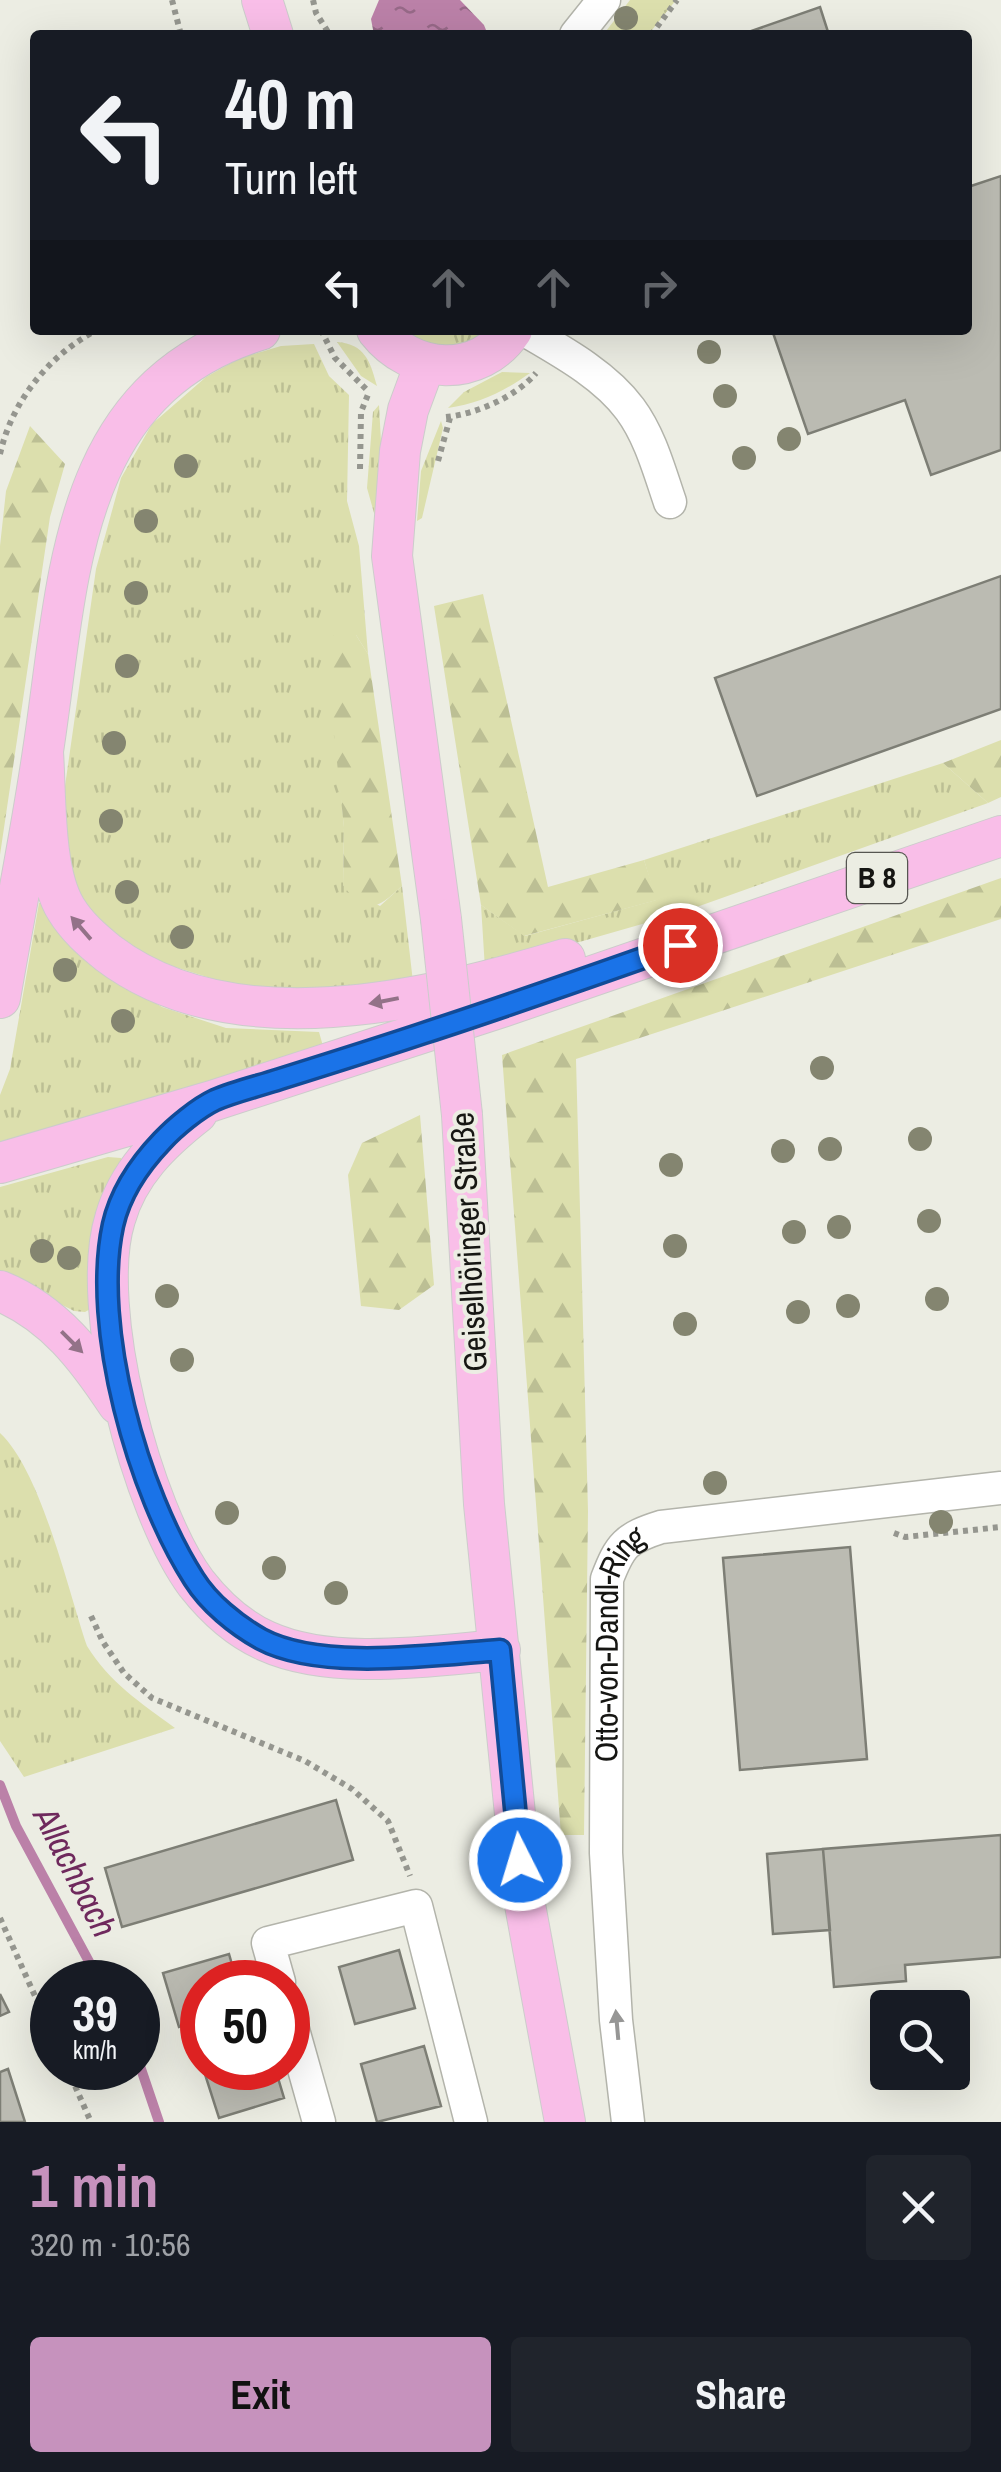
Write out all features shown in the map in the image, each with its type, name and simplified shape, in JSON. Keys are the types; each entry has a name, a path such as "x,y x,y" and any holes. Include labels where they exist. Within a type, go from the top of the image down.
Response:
{"main road":[{"path":"262,0 271,30"},
{"path":"0,998 44,752 64,586 88,502 114,442 140,404 183,365 244,335"},
{"path":"383,335 404,356 425,364 447,366 469,363 490,353 507,335"},
{"name":"Geiselhöringer Straße","path":"425,364 408,410 400,451 392,556 442,919 462,1115 484,1504 524,1894 565,2122"},
{"path":"44,752 49,855 64,906 87,936 136,974 206,998 287,1008 366,1004 488,982 612,944 752,920"},
{"name":"B 8","path":"0,1163 212,1101 502,1008 1001,836"},
{"path":"212,1101 164,1138 122,1197 113,1222 108,1278 124,1412 154,1498 195,1582 239,1625 287,1649 399,1657 500,1650"},
{"path":"0,1292 52,1322 84,1354 124,1412"}],"street":[{"path":"580,30 604,0"},
{"path":"532,335 608,386 630,409 652,447 670,502"},
{"name":"Otto-von-Dandl-Ring","path":"628,2122 616,2020 606,1854 607,1579 619,1547 661,1527 1001,1488"},
{"path":"273,1960 268,1943 416,1906 471,2122"},
{"path":"310,2090 319,2122"}],"path":[{"path":"172,0 179,30"},
{"path":"313,0 327,30"},
{"path":"655,30 678,0"},
{"path":"0,454 19,405 40,375 64,351 89,335"},
{"path":"324,335 335,358 369,392"},
{"path":"92,1616 103,1642 124,1673 152,1698 305,1761 352,1789 376,1810 388,1821 407,1862 416,1906"},
{"path":"0,1918 30,1985"},
{"path":"77,2090 91,2122"}],"green space":[{"path":"630,0 676,0 652,30 607,30"},
{"path":"406,335 483,335 479,339 436,350"},
{"path":"337,342 354,346 365,355 377,386 361,376"},
{"path":"314,344 329,376 349,395 347,501 359,546 368,654 356,635 338,760 344,827 343,885 380,906 402,886 413,982 258,993 143,957 101,923 81,896 65,858 63,800 96,569 121,478 152,424 206,377 240,358 281,346"},
{"path":"502,372 530,373 491,396 448,408 464,392"},
{"path":"379,405 376,520 367,488 373,412"},
{"path":"441,421 443,428 422,518 417,521 421,471"},
{"path":"30,426 65,464 50,517 0,855 0,546 6,491"},
{"path":"483,594 548,887 644,860 657,900 524,936 481,905 434,606"},
{"path":"337,630 356,635 368,654 402,886 372,906 359,906 343,885 344,827 325,651"},
{"path":"1001,740 1001,797 988,803 943,763"},
{"path":"943,763 988,803 677,914 485,969 481,905 525,936 656,900 644,860"},
{"path":"1001,878 1001,919 576,1059 588,1511 584,1835 561,1835 502,1055"},
{"path":"39,903 46,903 121,982 162,1007 226,1028 319,1032 323,1046 0,1146 0,1095 10,1069"},
{"path":"420,1115 434,1285 399,1310 361,1306 348,1175 362,1143"},
{"path":"108,1157 121,1158 124,1163 92,1308 74,1311 0,1273 0,1187"},
{"path":"0,1433 15,1451 41,1502 87,1646 116,1681 175,1728 24,1777 0,1741"}],"water":[{"path":"379,0 460,0 486,30 373,30 371,19"}],"building":[{"path":"820,7 827,30 754,30"},
{"path":"1001,176 1001,450 931,475 905,400 808,434 774,335 972,335 972,186"},
{"path":"1001,576 1001,709 757,796 715,678"},
{"path":"850,1547 867,1759 740,1770 723,1558"},
{"path":"336,1800 353,1860 122,1927 105,1868"},
{"path":"1001,1835 1001,1957 905,1965 906,1981 834,1987 823,1849"},
{"path":"823,1849 830,1930 773,1934 767,1854"},
{"path":"399,1950 415,2008 355,2024 339,1967"},
{"path":"229,1954 231,1960 208,1960"},
{"path":"180,1968 179,2027 163,1973"},
{"path":"0,1994 9,2012 0,2016"},
{"path":"424,2046 441,2106 377,2122 361,2064"},
{"path":"8,2069 25,2122 0,2122 0,2072"},
{"path":"210,2090 282,2090 284,2098 219,2118"}],"waterway":[{"name":"Allachbach","path":"0,1785 16,1826 88,1960"},
{"name":"Allachbach","path":"148,2090 159,2122"}],"route":[{"path":"520,1860 500,1650 372,1658 287,1649 239,1625 195,1582 154,1498 124,1412 109,1310 113,1222 135,1175 164,1138 212,1101 502,1008 680,945"}]}
